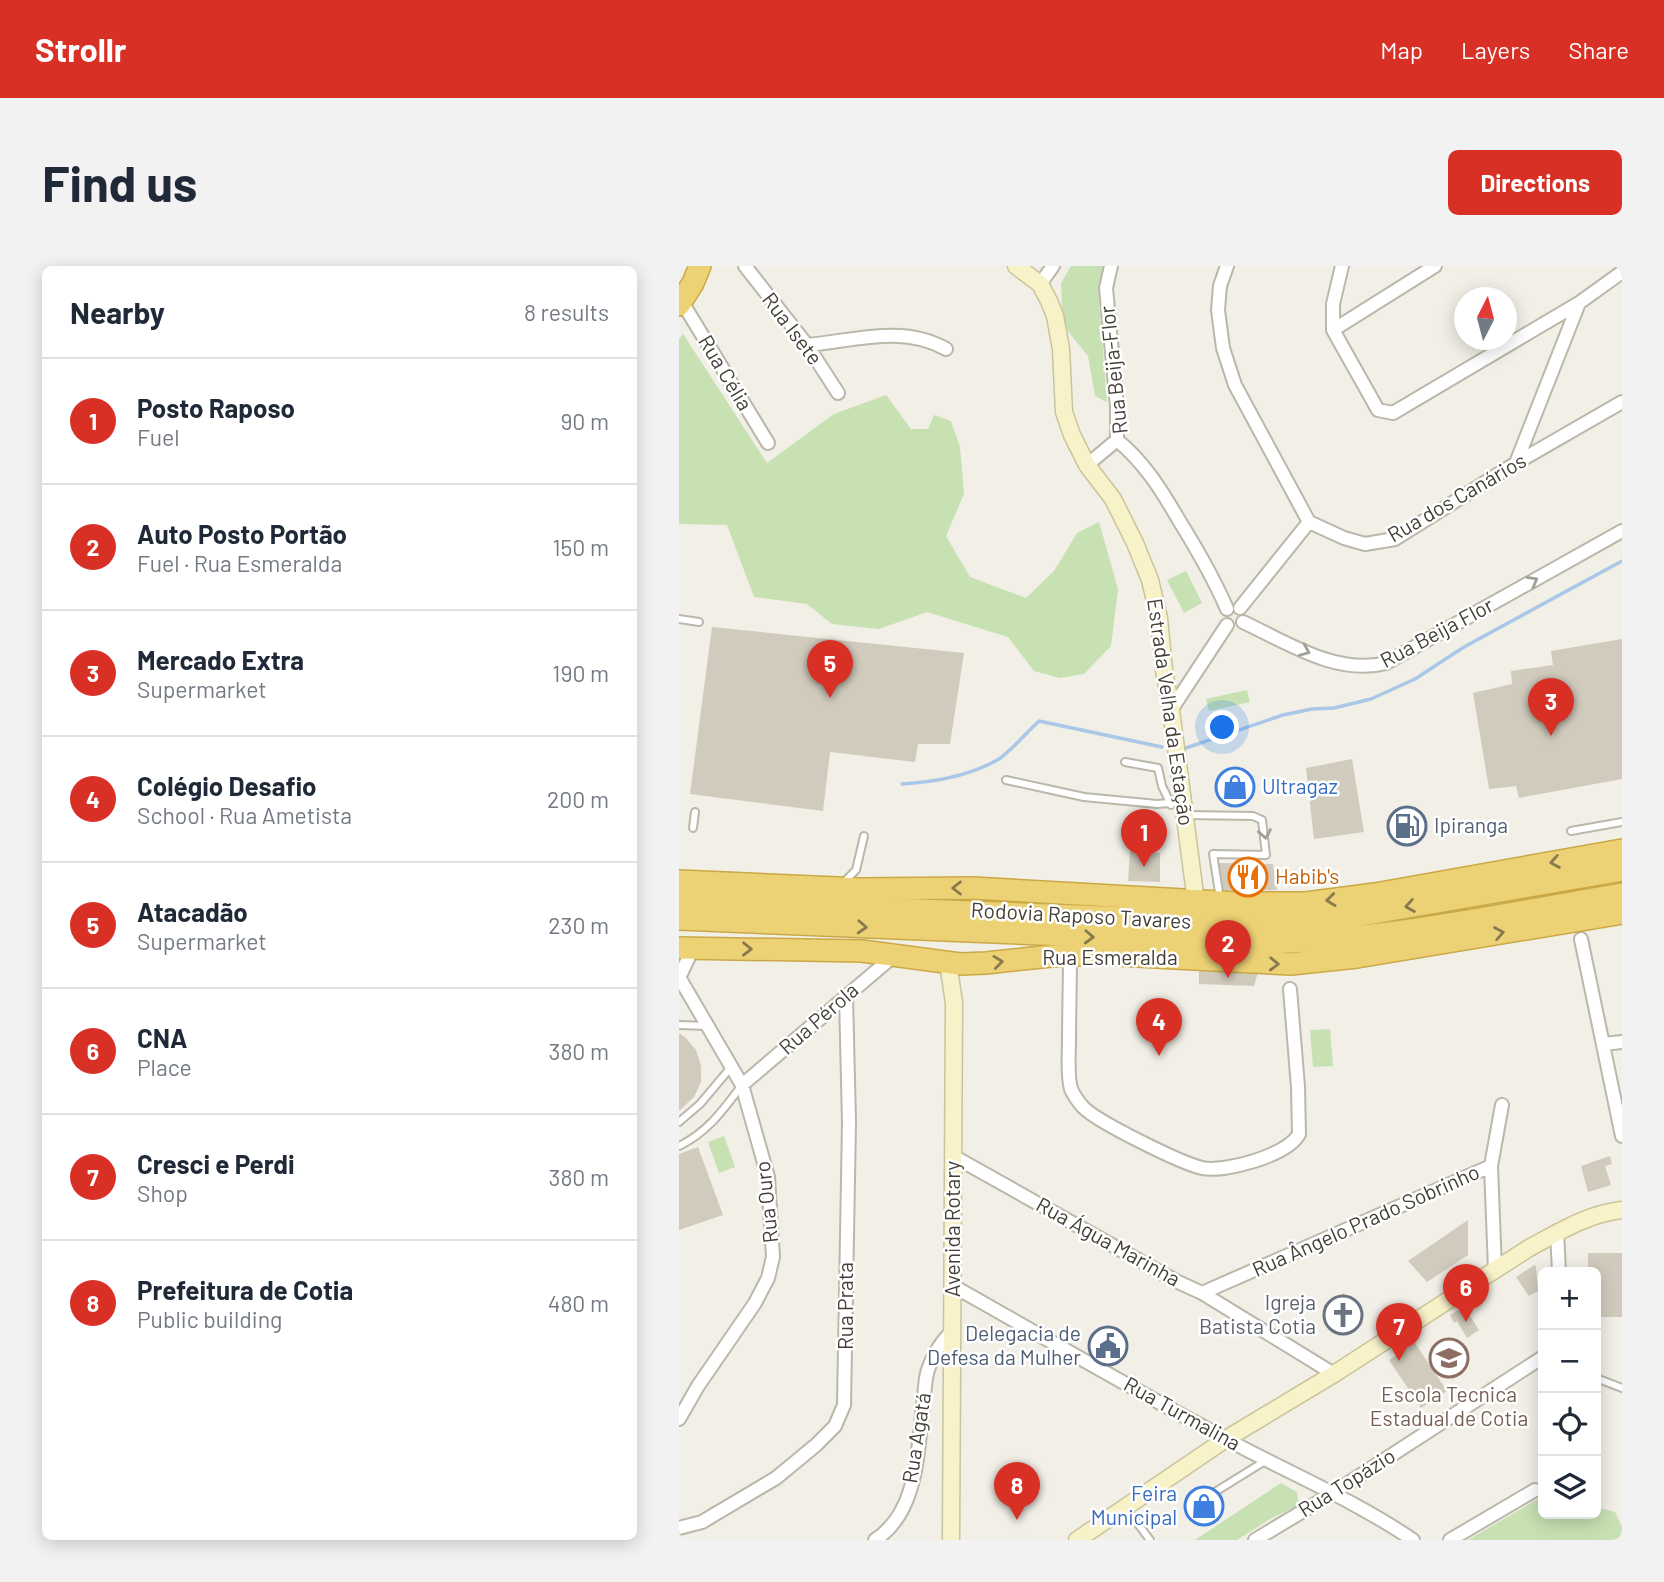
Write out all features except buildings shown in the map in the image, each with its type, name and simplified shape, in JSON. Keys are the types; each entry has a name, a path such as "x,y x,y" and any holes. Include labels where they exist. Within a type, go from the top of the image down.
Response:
{"highway":[{"path":"680,304 700,266"},
{"path":"679,881 860,889 1014,890 1196,902 1306,903 1622,850"},
{"name":"Rodovia Raposo Tavares","path":"790,915 939,909 1292,924 1344,918 1622,870"},
{"name":"Rodovia Raposo Tavares","path":"790,915 1256,943 1297,943 1385,934 1622,894"},
{"path":"679,901 790,915"},
{"path":"679,919 790,915 813,902 1140,908 1196,902"},
{"name":"Rua Esmeralda","path":"686,948 862,951 958,963 1098,954 1291,964 1357,957 1622,913"}],"street":[{"name":"Rua Isete","path":"745,266 807,345 838,393"},
{"name":"Estrada Velha da Estação","path":"1016,266 1040,284 1052,309 1061,349 1064,412 1072,435 1087,465 1113,499 1136,543 1150,580 1159,618 1179,766 1180,807 1196,902"},
{"path":"1040,284 1053,266"},
{"name":"Rua Beija-Flor","path":"1111,266 1106,288 1116,395 1117,440 1137,456 1153,477 1233,609"},
{"path":"1227,266 1220,286 1218,310 1223,348 1235,384 1309,523 1224,617 1227,625"},
{"path":"1342,266 1333,304 1333,330 1378,410 1393,413 1579,303 1622,272"},
{"path":"1333,330 1436,266"},
{"path":"1516,463 1579,303"},
{"name":"Rua Célia","path":"680,304 768,443"},
{"path":"807,345 896,335 930,340 946,349"},
{"name":"Rua dos Canários","path":"1309,523 1364,544 1395,539 1516,463 1622,402"},
{"path":"1087,465 1117,440"},
{"name":"Rua Beija Flor","path":"1243,622 1325,659 1359,667 1372,667 1386,663 1622,531"},
{"path":"1227,625 1236,627 1243,622 1244,612 1233,609"},
{"path":"1171,710 1227,625"},
{"path":"1581,939 1622,1136"},
{"name":"Rua Ouro","path":"679,1419 698,1386 755,1303 768,1278 773,1257 768,1177 742,1085 679,978 686,948"},
{"name":"Rua Pérola","path":"742,1085 896,954"},
{"path":"1070,955 1069,1065 1071,1089 1082,1107 1183,1162 1204,1168 1232,1167 1265,1157 1296,1140 1300,1124 1290,989"},
{"name":"Avenida Rotary","path":"951,1540 954,1003 958,963"},
{"name":"Rua Prata","path":"679,1528 702,1522 776,1478 835,1426 844,1405 849,1122 846,996"},
{"path":"1604,1044 1622,1042"},
{"path":"1495,1270 1491,1166 1502,1105"},
{"name":"Rua Água Marinha","path":"953,1156 1202,1293 1333,1374"},
{"name":"Rua Ângelo Prado Sobrinho","path":"1202,1293 1491,1166"},
{"path":"1077,1540 1226,1439 1557,1231 1588,1217 1622,1210"},
{"path":"1557,1231 1559,1267"},
{"name":"Rua Turmalina","path":"953,1286 1226,1439 1387,1522 1413,1540"},
{"name":"Rua Agatá","path":"875,1540 890,1531 904,1509 912,1483 928,1369 938,1347 952,1331"},
{"name":"Rua Topázio","path":"1255,1540 1333,1493 1538,1360"},
{"path":"1450,1540 1535,1490"}],"lane":[{"path":"679,619 699,622"},
{"path":"1125,762 1159,768 1179,766"},
{"path":"1159,768 1162,786 1180,807"},
{"path":"1006,780 1084,797 1253,816 1262,820 1266,855 1213,854 1221,902"},
{"path":"693,828 695,812"},
{"path":"1571,831 1622,821"},
{"path":"828,881 851,878 856,870 864,835"},
{"path":"679,875 863,886"},
{"path":"680,1024 709,1026"},
{"path":"679,1122 700,1104 732,1066"},
{"path":"679,1146 698,1136 713,1123 742,1085"},
{"path":"1601,1380 1622,1388"},
{"path":"1194,1506 1267,1460"},
{"path":"1126,1507 1150,1540"}],"green space":[{"path":"1071,266 1105,266 1098,287 1107,402 1095,396 1088,356 1063,325 1061,283"},
{"path":"683,334 767,463 834,414 886,395 911,429 928,429 934,415 951,421 960,447 964,494 946,536 970,577 1026,598 1054,571 1077,533 1099,522 1118,589 1111,646 1084,674 1060,678 1034,671 1008,637 927,612 879,629 832,624 807,604 754,597 727,525 679,524 679,339"},
{"path":"1186,571 1202,603 1184,613 1167,580"},
{"path":"1247,690 1250,702 1209,711 1206,699"},
{"path":"1330,1029 1333,1066 1313,1067 1310,1030"},
{"path":"724,1136 735,1167 719,1173 708,1142"},
{"path":"1281,1483 1297,1492 1299,1505 1237,1540 1195,1540"},
{"path":"1538,1499 1538,1519 1601,1519 1601,1508 1615,1512 1622,1527 1622,1540 1468,1540"}],"waterway":[{"path":"1186,748 1283,715 1334,708 1371,699 1415,679 1464,647 1622,561"},
{"path":"902,784 952,777 988,765 1003,756 1039,721 1162,747"}],"place":[{"name":"Atacadão","path":"830,698"},
{"name":"Mercado Extra","path":"1551,736"},
{"name":"Ultragaz","path":"1235,787"},
{"name":"Ipiranga","path":"1407,826"},
{"name":"Posto Raposo","path":"1144,867"},
{"name":"Habib's","path":"1248,877"},
{"name":"Auto Posto Portão","path":"1228,978"},
{"name":"Colégio Desafio","path":"1159,1056"},
{"name":"Igreja Batista Cotia","path":"1343,1315"},
{"name":"CNA","path":"1466,1322"},
{"name":"Delegacia de Defesa da Mulher","path":"1108,1346"},
{"name":"Escola Tecnica Estadual de Cotia","path":"1449,1358"},
{"name":"Cresci e Perdi","path":"1399,1361"},
{"name":"Feira Municipal","path":"1204,1506"},
{"name":"Prefeitura de Cotia","path":"1017,1520"}]}
